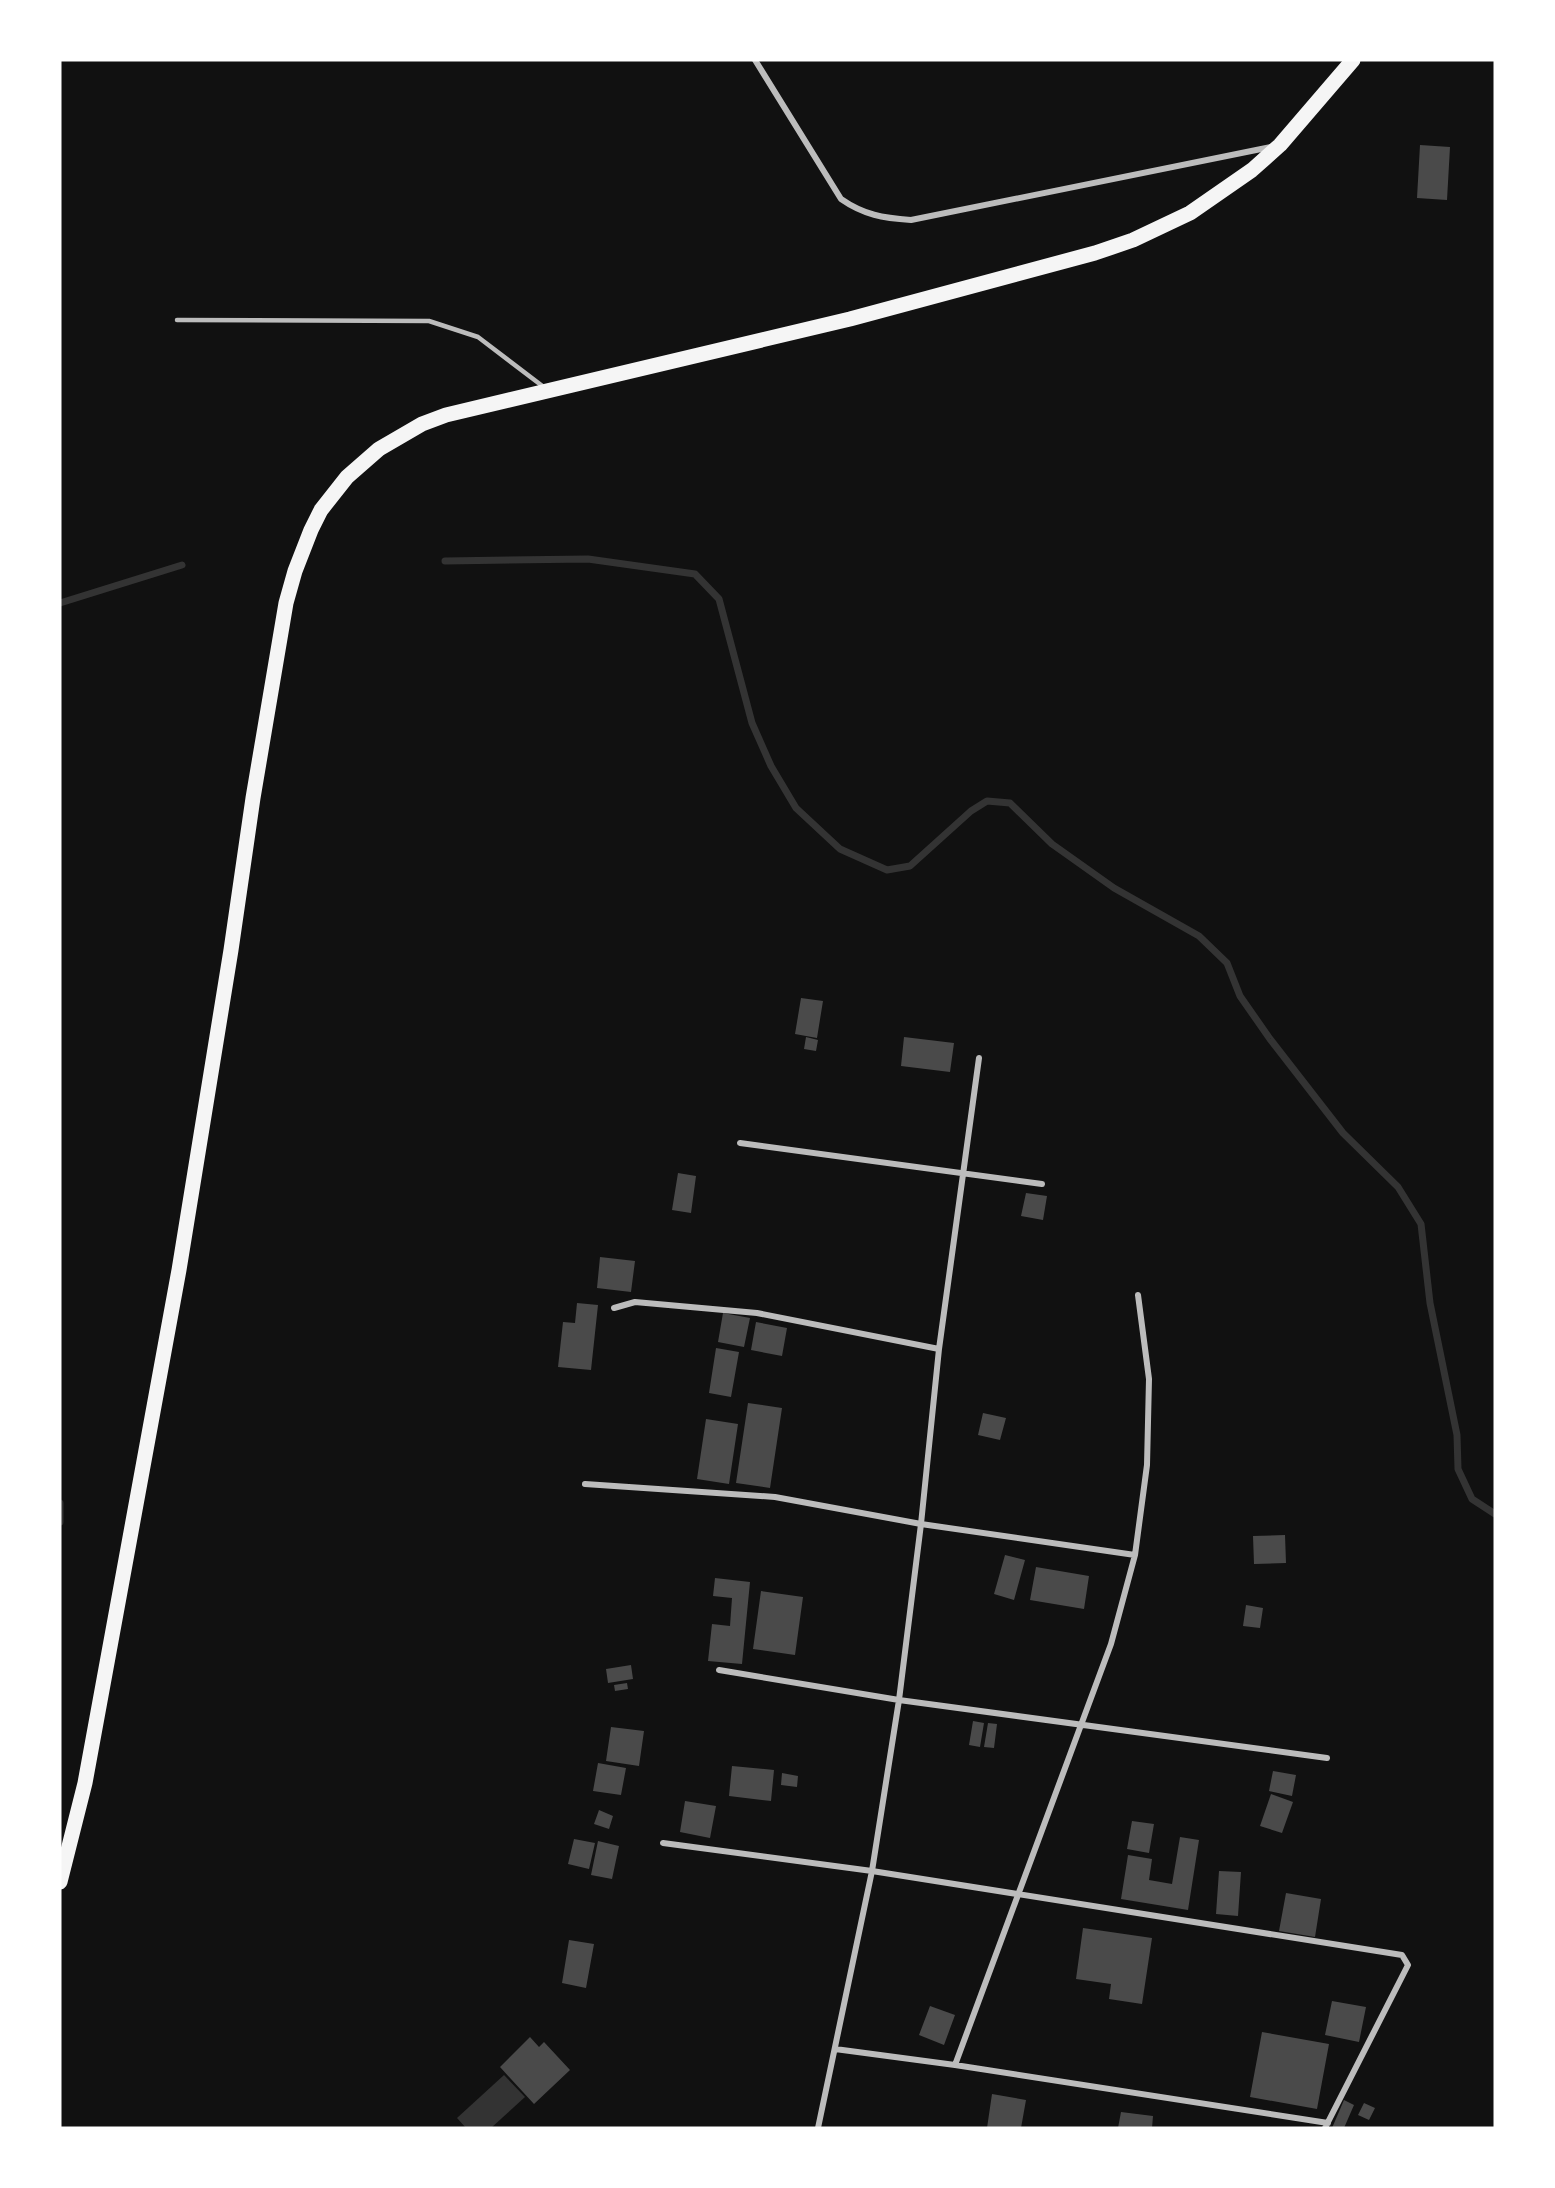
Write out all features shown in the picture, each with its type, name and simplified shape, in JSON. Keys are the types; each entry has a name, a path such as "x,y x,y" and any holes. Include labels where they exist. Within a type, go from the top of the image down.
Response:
{"main road":[{"path":"60,1882 70,1852 87,1772 178,1270 256,776 286,603 295,571 321,510 347,477 379,449 422,424 446,415 838,321 1104,250 1161,228 1221,194 1281,145 1353,60"}],"street":[{"path":"755,60 841,199 859,211 875,217 911,220 1281,145"},
{"path":"818,2128 872,1871 899,1700 921,1524 939,1349 979,1058"},
{"path":"740,1143 962,1175 1042,1184"},
{"path":"955,2065 1111,1644 1135,1555 1147,1465 1149,1379 1138,1296"},
{"path":"614,1308 634,1302 757,1313 939,1349"},
{"path":"585,1484 774,1497 921,1524 1135,1555"},
{"path":"719,1671 899,1700 1327,1758"},
{"path":"663,1843 872,1871 1402,1955 1408,1965 1327,2126 955,2065 836,2049"}],"lane":[{"path":"177,320 429,321 478,337 547,389"}],"shaded area":[{"path":"504,2075 525,2097 491,2128 466,2128 457,2118"}],"building":[{"path":"1420,145 1450,147 1447,200 1417,198"},
{"path":"801,998 823,1001 817,1038 795,1034"},
{"path":"806,1037 818,1040 816,1051 804,1049"},
{"path":"904,1037 954,1043 950,1072 901,1066"},
{"path":"678,1173 696,1176 691,1213 672,1210"},
{"path":"1026,1193 1047,1196 1043,1220 1021,1216"},
{"path":"600,1257 635,1261 631,1292 597,1288"},
{"path":"577,1303 598,1305 591,1370 558,1367 563,1322 575,1323"},
{"path":"723,1313 750,1318 744,1347 718,1342"},
{"path":"756,1322 787,1328 782,1356 751,1350"},
{"path":"716,1348 739,1352 731,1397 709,1393"},
{"path":"748,1403 782,1408 770,1488 736,1483"},
{"path":"983,1413 1006,1418 1000,1440 978,1435"},
{"path":"706,1419 738,1424 729,1484 697,1479"},
{"path":"1285,1535 1286,1563 1254,1564 1253,1536"},
{"path":"1005,1555 1025,1560 1014,1600 994,1594"},
{"path":"1036,1567 1089,1576 1084,1609 1030,1600"},
{"path":"715,1578 750,1582 742,1664 708,1661 712,1624 730,1626 732,1598 713,1596"},
{"path":"761,1591 803,1597 795,1655 753,1649"},
{"path":"1246,1605 1263,1608 1260,1628 1243,1626"},
{"path":"631,1665 633,1679 608,1683 606,1669"},
{"path":"627,1683 628,1689 615,1691 614,1685"},
{"path":"973,1721 984,1723 980,1747 969,1745"},
{"path":"988,1723 997,1724 994,1748 984,1747"},
{"path":"611,1727 644,1731 639,1766 606,1761"},
{"path":"598,1763 626,1768 621,1795 593,1791"},
{"path":"732,1766 774,1770 771,1801 729,1796"},
{"path":"1273,1771 1296,1775 1292,1796 1269,1791"},
{"path":"782,1773 798,1776 797,1787 781,1785"},
{"path":"1271,1794 1293,1802 1282,1833 1260,1826"},
{"path":"685,1801 716,1806 710,1838 680,1832"},
{"path":"599,1810 613,1816 609,1829 594,1824"},
{"path":"1132,1821 1154,1824 1149,1853 1127,1849"},
{"path":"1180,1837 1199,1840 1188,1910 1121,1899 1128,1855 1152,1859 1149,1880 1172,1884"},
{"path":"574,1839 595,1843 589,1869 568,1864"},
{"path":"598,1841 619,1846 612,1879 591,1875"},
{"path":"1219,1871 1241,1872 1238,1916 1216,1914"},
{"path":"1286,1893 1321,1899 1315,1937 1279,1931"},
{"path":"1083,1928 1152,1938 1142,2004 1109,1999 1111,1984 1076,1979"},
{"path":"569,1940 594,1944 586,1988 562,1983"},
{"path":"1332,2001 1366,2007 1359,2042 1325,2035"},
{"path":"930,2006 955,2015 944,2045 919,2035"},
{"path":"1262,2032 1329,2044 1317,2109 1250,2097"},
{"path":"530,2037 539,2047 544,2042 570,2070 534,2104 500,2067"},
{"path":"992,2094 1026,2100 1021,2128 987,2128"},
{"path":"1344,2100 1354,2105 1344,2128 1332,2128"},
{"path":"1364,2103 1375,2108 1369,2120 1358,2115"},
{"path":"1121,2112 1153,2116 1152,2128 1118,2128"}],"waterway":[{"path":"445,561 588,559 695,574 719,599 752,723 771,766 796,808 840,849 887,870 910,866 971,811 987,801 1010,803 1052,844 1114,888 1199,936 1227,963 1240,996 1270,1039 1343,1133 1398,1187 1421,1224 1430,1303 1457,1435 1458,1469 1472,1499 1495,1514"},
{"path":"60,603 182,565"},
{"path":"60,1503 60,1522"}]}
